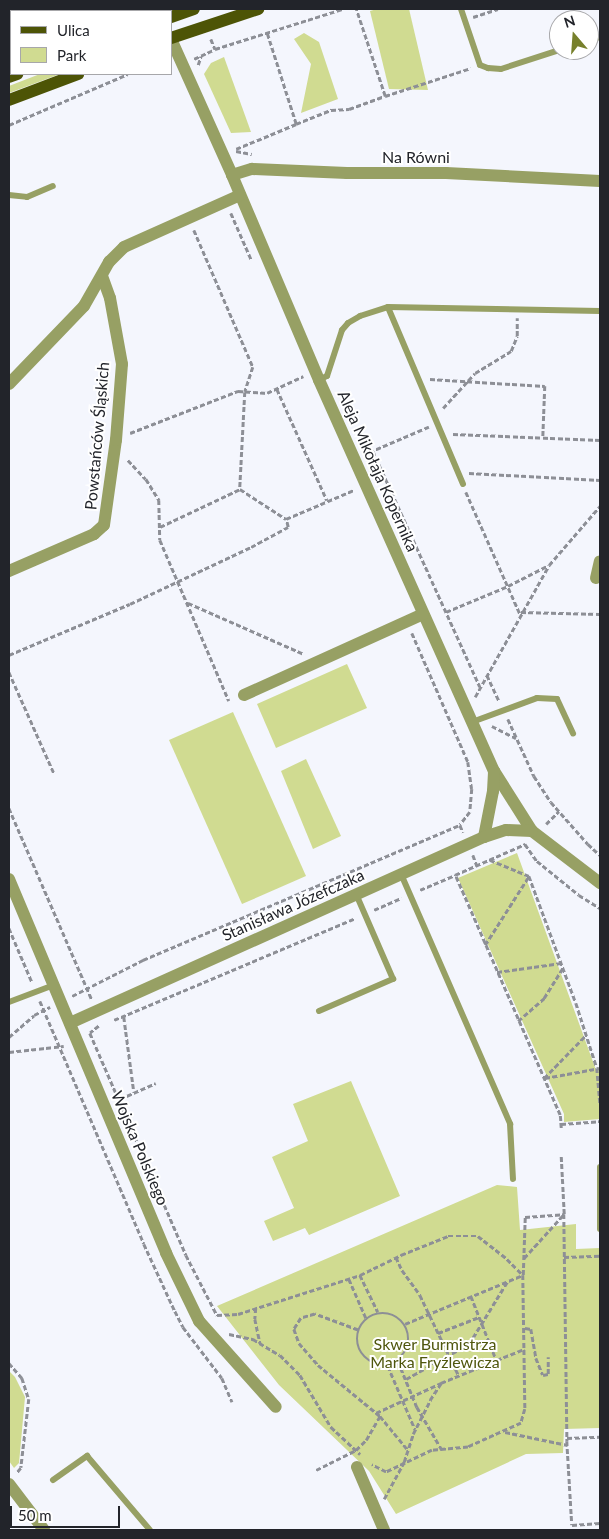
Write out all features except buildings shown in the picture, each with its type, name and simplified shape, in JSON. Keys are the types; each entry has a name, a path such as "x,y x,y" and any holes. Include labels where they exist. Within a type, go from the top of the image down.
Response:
{"main road":[{"path":"172,17 194,9"},
{"path":"172,38 258,9"},
{"path":"9,100 75,75"}],"street":[{"name":"Aleja Mikołaja Kopernika","path":"172,40 464,709 494,771 532,832 600,883"},
{"name":"Na Równi","path":"232,174 252,170 347,173 446,173 600,181"},
{"path":"9,384 84,306 109,262 124,247 240,195"},
{"name":"Powstańców Śląskich","path":"9,571 94,534 104,525 116,440 122,364 110,298 102,276"},
{"path":"596,578 600,562"},
{"path":"244,694 423,614"},
{"path":"484,837 493,791 494,771"},
{"name":"Stanisława Józefczaka","path":"70,1023 100,1017 356,894 468,843 506,830 532,832"},
{"name":"Wojska Polskiego","path":"9,879 166,1253 199,1321 276,1408"},
{"path":"361,1463 384,1530"},
{"path":"12,1479 44,1530"}],"lane":[{"path":"461,9 480,65 501,69 549,53"},
{"path":"9,195 27,198 53,186"},
{"path":"388,307 463,484"},
{"path":"320,380 327,376 342,330 348,323 360,316 388,307 600,312"},
{"path":"471,723 503,709 537,698 557,699 573,733"},
{"path":"401,874 510,1124 513,1179"},
{"path":"319,1011 393,979 366,913 356,894"},
{"path":"9,1002 54,985"},
{"path":"600,1167 600,1229"},
{"path":"53,1480 87,1456 150,1530"}],"path":[{"path":"182,63 267,33 344,9"},
{"path":"356,9 385,96"},
{"path":"465,20 498,9"},
{"path":"267,33 296,124"},
{"path":"198,71 201,56"},
{"path":"233,150 331,110 348,109 480,65"},
{"path":"9,125 126,75"},
{"path":"230,146 233,150 262,156"},
{"path":"226,201 254,266"},
{"path":"192,224 253,367 246,392 240,490"},
{"path":"435,418 475,373 511,351 517,336 518,310"},
{"path":"299,368 305,383"},
{"path":"127,425 127,434 238,391 267,393 302,376"},
{"path":"419,379 468,380 545,386 543,438"},
{"path":"278,388 327,500"},
{"path":"480,688 373,451 431,426 441,432 462,436 600,440"},
{"path":"125,457 146,479 158,500 160,540 229,701"},
{"path":"458,472 600,480"},
{"path":"350,482 358,499"},
{"path":"463,484 520,613"},
{"path":"9,655 130,604 288,527 286,519 240,490"},
{"path":"160,528 240,490"},
{"path":"286,519 354,490"},
{"path":"464,709 475,705 474,700 480,688 520,613 549,565 600,506"},
{"path":"446,612 508,586 549,565"},
{"path":"187,602 319,660"},
{"path":"520,613 600,614"},
{"path":"9,1037 34,1015 152,956 460,825 470,812 472,789 468,762 407,621"},
{"path":"9,672 54,774"},
{"path":"487,675 534,776 555,806 600,855"},
{"path":"9,808 86,989 100,1017"},
{"path":"460,825 477,866"},
{"path":"100,1017 124,1017 525,844 537,861 579,895 600,908"},
{"path":"490,860 529,876 599,1068 600,1103"},
{"path":"455,875 560,1116 561,1128"},
{"path":"485,944 529,876"},
{"path":"9,928 59,1048 175,1311 183,1327 222,1378 232,1402"},
{"path":"497,972 562,965"},
{"path":"518,1022 544,998 562,965"},
{"path":"9,1052 59,1048 90,1032 100,1017"},
{"path":"124,1017 134,1092"},
{"path":"90,1032 186,1254 217,1316 238,1314 349,1279 448,1236 478,1236 507,1259 523,1275"},
{"path":"544,1078 586,1034"},
{"path":"544,1078 599,1068"},
{"path":"120,1099 156,1083"},
{"path":"561,1124 600,1121"},
{"path":"561,1156 564,1214 567,1438 572,1525 600,1523"},
{"path":"523,1259 564,1214"},
{"path":"370,1464 386,1472 432,1450 468,1446 521,1423 525,1409 523,1259 525,1217 564,1214"},
{"path":"564,1257 600,1256"},
{"path":"396,1257 429,1313 458,1374"},
{"path":"360,1275 379,1312"},
{"path":"405,1324 523,1275"},
{"path":"349,1279 366,1318"},
{"path":"406,1379 469,1344 483,1325 508,1281"},
{"path":"471,1296 496,1359"},
{"path":"256,1308 255,1319 260,1343"},
{"path":"379,1312 392,1314 405,1324 410,1334 409,1348 398,1361 388,1366 374,1364 363,1356 357,1344 358,1330 366,1318 379,1312"},
{"path":"358,1330 314,1314 301,1318 294,1329 299,1343 318,1364 380,1416 408,1450"},
{"path":"438,1333 479,1316"},
{"path":"525,1328 530,1329 536,1358 543,1375 548,1374 548,1357"},
{"path":"229,1334 253,1339 280,1355 300,1375 331,1427 356,1450 361,1463"},
{"path":"376,1413 458,1374 525,1349"},
{"path":"398,1361 412,1396 442,1450"},
{"path":"9,1363 22,1378 29,1399 22,1468 12,1479"},
{"path":"388,1366 416,1429"},
{"path":"377,1514 404,1462 423,1414 441,1383"},
{"path":"316,1470 356,1450 366,1440 380,1416"},
{"path":"504,1432 568,1445"},
{"path":"567,1438 600,1437"}],"green space":[{"path":"377,9 409,9 428,90 389,89 370,11"},
{"path":"304,33 319,42 338,99 301,113 311,64 294,39"},
{"path":"224,57 251,132 231,133 204,74 211,63"},
{"path":"37,75 57,75 9,93 9,86"},
{"path":"347,664 367,708 276,748 257,704"},
{"path":"233,712 306,876 242,904 169,740"},
{"path":"306,759 341,836 313,849 281,771"},
{"path":"517,853 596,1070 600,1070 600,1119 564,1122 564,1114 458,878"},
{"path":"351,1081 400,1196 309,1235 305,1228 273,1241 264,1221 294,1208 272,1157 308,1141 293,1104"},
{"name":"Skwer Burmistrza Marka Fryźlewicza","path":"497,1185 517,1187 520,1230 576,1224 576,1249 600,1248 600,1428 564,1429 563,1453 526,1454 396,1514 369,1471 279,1385 217,1306"},
{"path":"9,1371 15,1377 25,1397 19,1463 14,1468 9,1461"}]}
